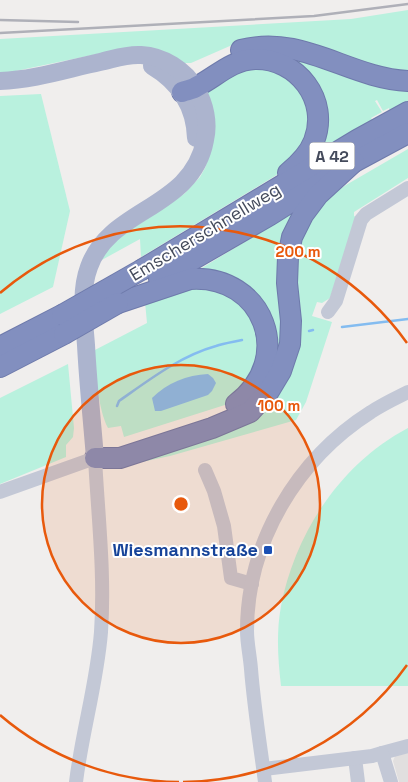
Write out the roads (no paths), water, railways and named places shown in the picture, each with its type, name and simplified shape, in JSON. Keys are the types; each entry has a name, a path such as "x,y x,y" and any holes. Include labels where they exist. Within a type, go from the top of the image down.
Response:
{"highway":[{"path":"188,86 202,68 227,54 248,48 270,46 292,48 378,76 408,81"},
{"path":"188,86 229,66 242,61 256,59 270,60 283,65 295,72 309,87 315,100 318,114 314,141 308,153 297,165 257,201"},
{"name":"Emscherschnellweg","path":"0,346 63,325 118,303 257,201 357,140 408,112"},
{"name":"Emscherschnellweg","path":"0,367 63,325 144,284 270,214 354,162 408,133"},
{"path":"95,458 120,458 212,428 250,412 269,391 281,371 290,344 291,322 287,274 292,237 303,215 318,195 354,162"},
{"path":"95,458 124,445 213,416 233,406 250,392 265,365 268,343 263,323 252,303 235,288 213,280 196,278 144,284"}],"main road":[{"path":"0,81 14,81 131,55 152,56 172,64 204,110 206,136 201,156 192,173 159,203 111,234 98,249 89,267 85,288 84,313 95,458"}],"street":[{"path":"328,312 336,301 361,220 366,214 408,188"},
{"path":"408,392 371,412 341,435 295,482 269,530 257,562 252,584 247,631 264,776 382,753 408,746"},
{"path":"0,492 95,458 101,551 102,618 97,670 76,782"},
{"path":"205,470 214,490 224,526 231,578 252,584"},
{"path":"382,753 392,782"},
{"path":"355,758 358,782"}],"water":[{"path":"208,374 216,383 208,395 161,411 155,411 152,398 164,388 185,378"}],"waterway":[{"path":"342,327 408,319"},
{"path":"309,331 313,330"},
{"path":"117,406 119,401 177,362 203,350 242,340"}],"railway":[{"path":"0,33 314,16 408,4"},
{"path":"0,20 78,22"}],"place":[{"name":"Wiesmannstraße","path":"268,550"}]}
